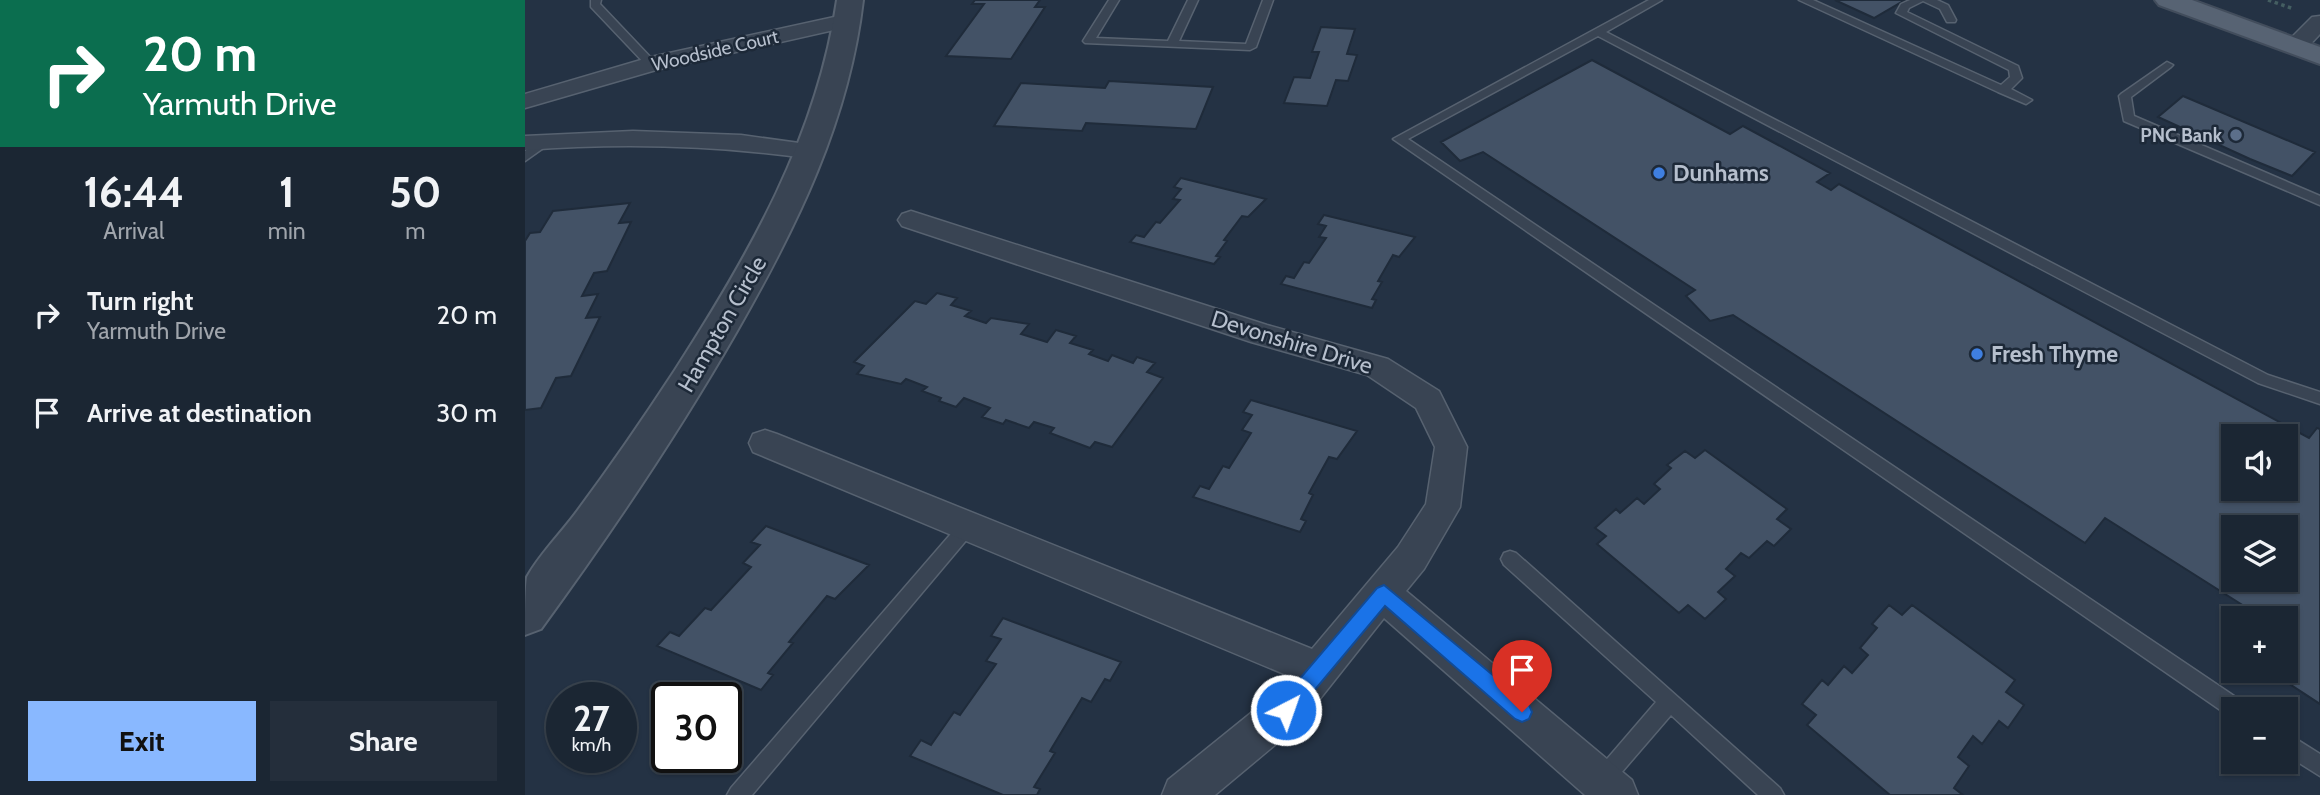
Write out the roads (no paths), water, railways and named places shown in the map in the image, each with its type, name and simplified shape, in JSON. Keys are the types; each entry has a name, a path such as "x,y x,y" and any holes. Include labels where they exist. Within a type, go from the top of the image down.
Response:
{"main road":[{"path":"2168,0 2307,51"}],"street":[{"name":"Woodside Court","path":"525,101 849,10"},
{"name":"Hampton Circle","path":"525,614 617,492 680,396 764,252 812,151 835,82 849,10"},
{"path":"2307,51 2320,22"},
{"path":"532,147 583,84"},
{"path":"532,147 633,138 755,142 812,151"},
{"name":"Devonshire Drive","path":"911,220 1262,334 1377,367 1428,400 1451,447 1443,507 1411,558 1384,594 1286,710 1183,795"},
{"path":"765,443 1320,670"},
{"path":"1384,594 1610,788"}],"lane":[{"path":"596,0 595,5 651,64"},
{"path":"1114,0 1090,41 1250,47 1268,0"},
{"path":"1172,44 1193,0"},
{"path":"1657,0 1399,139 2221,699"},
{"path":"1804,0 2026,100"},
{"path":"1919,0 1905,6 1901,13 2014,68 2016,78 2002,90"},
{"path":"1929,0 1944,7 1951,20"},
{"path":"1596,31 2263,379 2320,398"},
{"path":"2167,65 2126,96 2128,118 2320,201"},
{"path":"738,795 968,526"},
{"path":"1510,559 1773,795"},
{"path":"1610,788 1670,701"},
{"path":"2298,751 2320,766"}],"place":[{"name":"PNC Bank","path":"2236,135"},
{"name":"Dunhams","path":"1659,173"},
{"name":"Fresh Thyme","path":"1977,354"}]}
